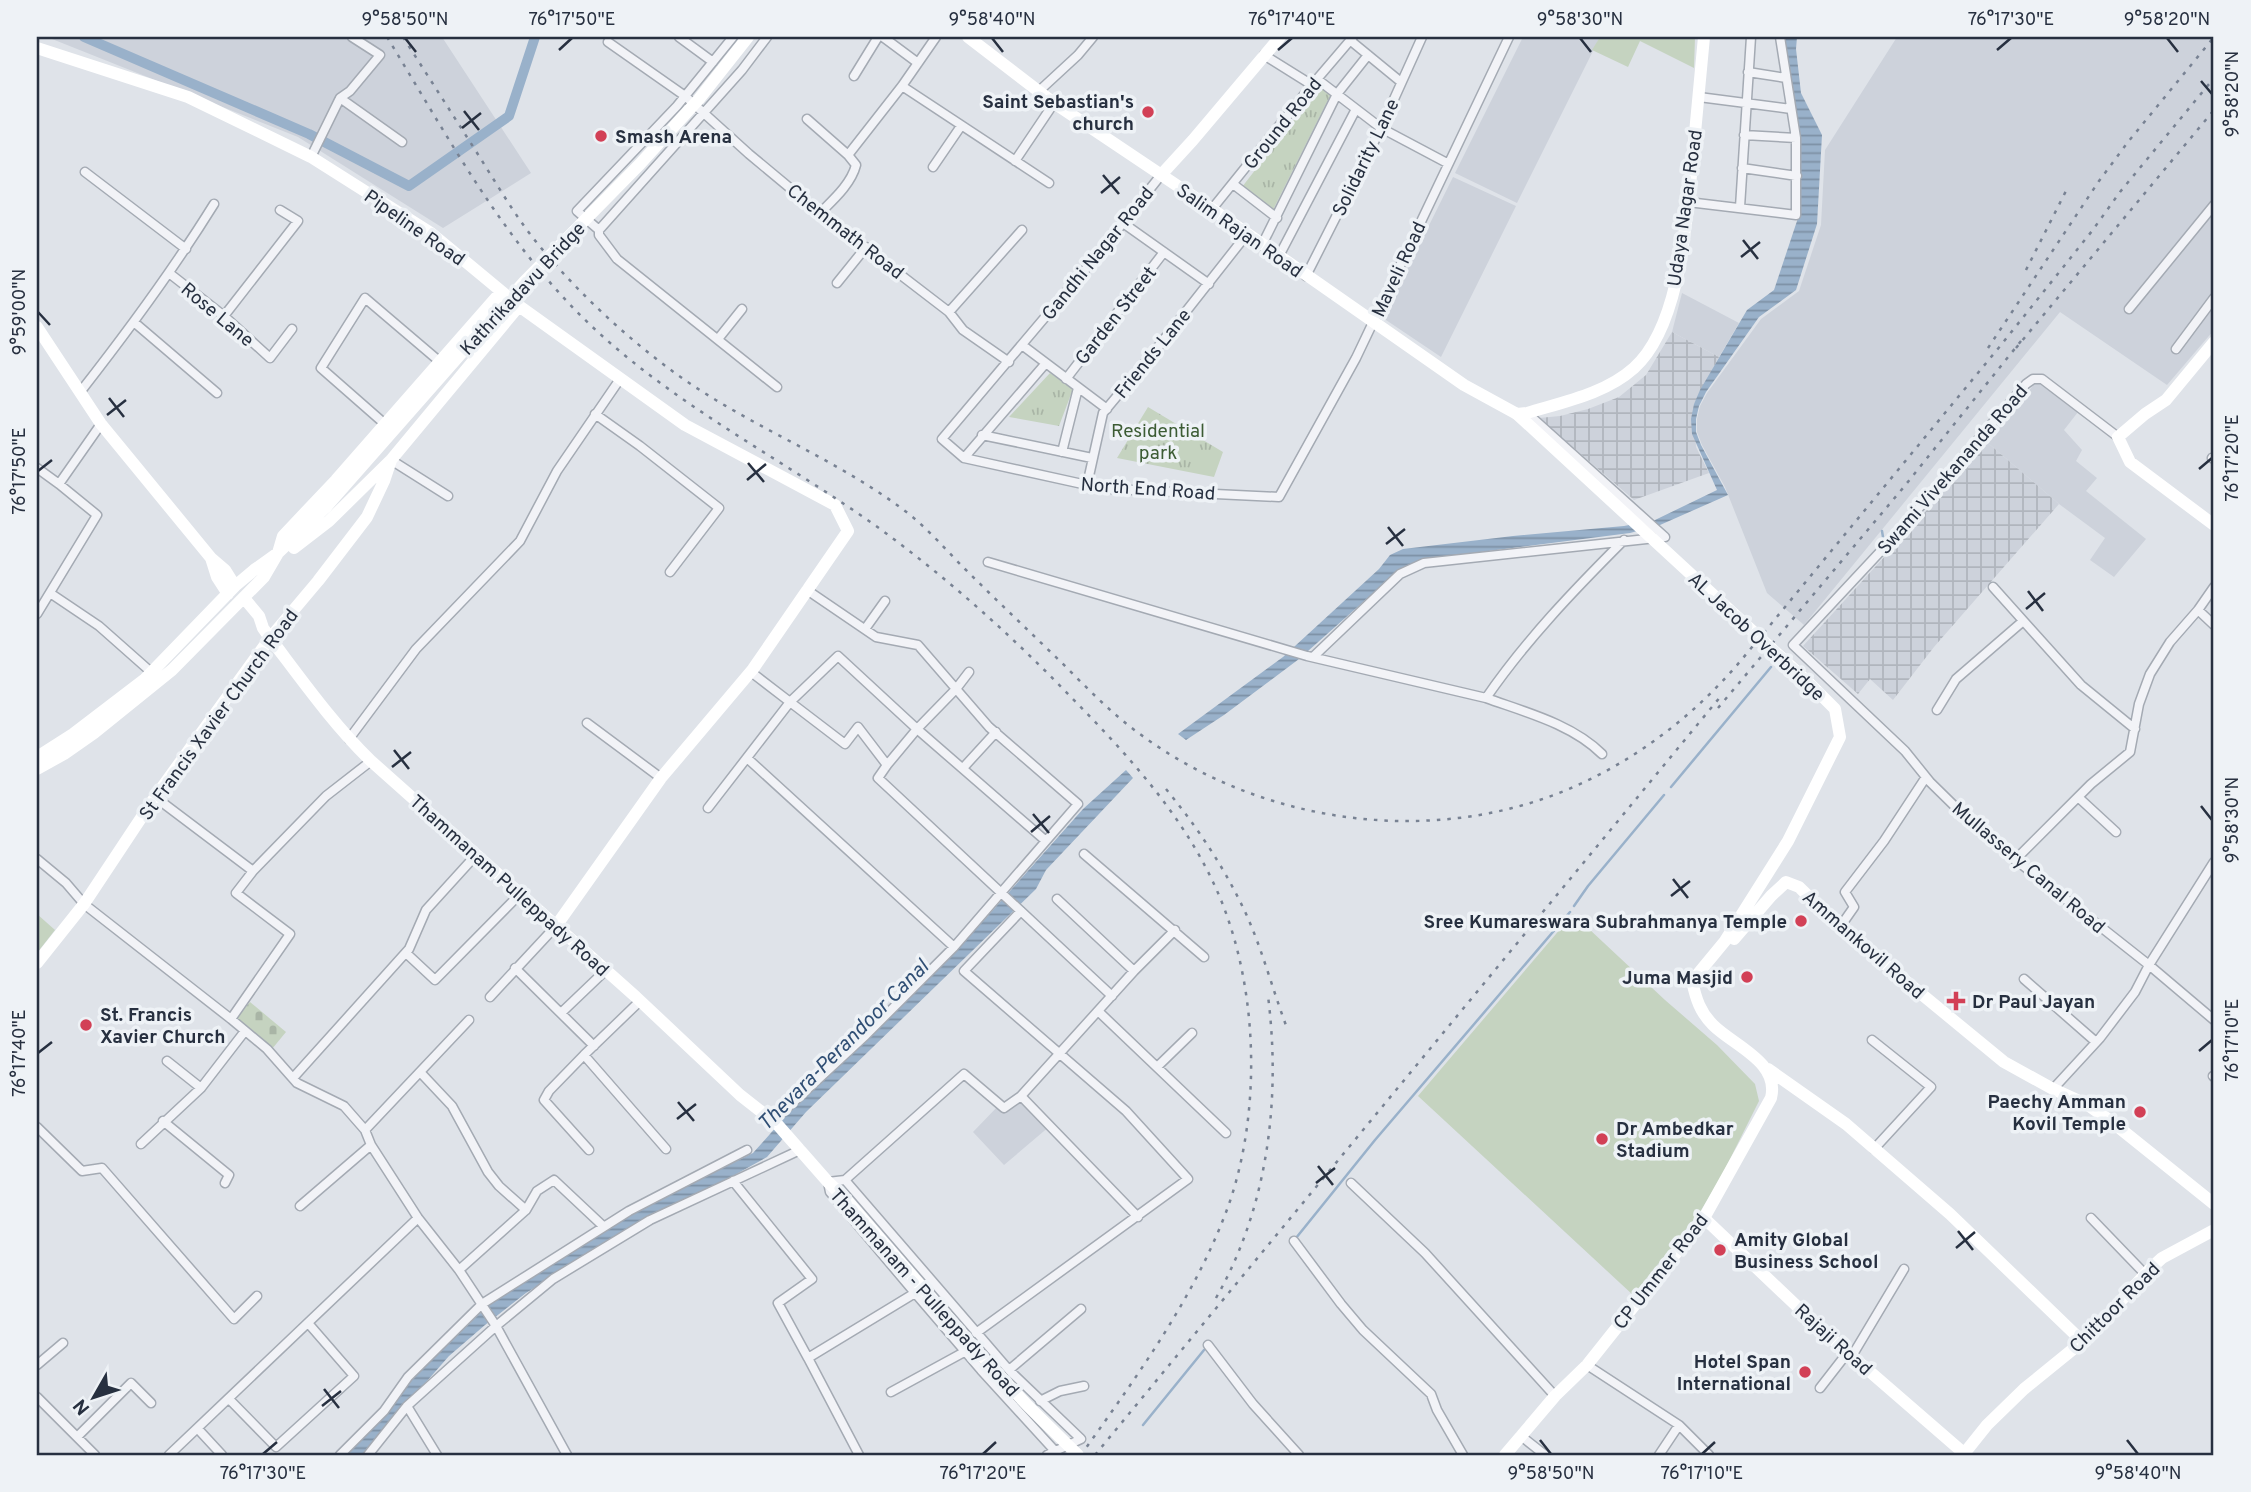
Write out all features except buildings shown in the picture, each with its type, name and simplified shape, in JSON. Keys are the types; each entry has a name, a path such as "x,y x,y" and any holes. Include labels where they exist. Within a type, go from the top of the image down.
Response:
{"main road":[{"name":"Kathrikadavu Bridge","path":"278,553 326,508 524,282 640,164 699,99 748,37"},
{"name":"Salim Rajan Road","path":"968,37 1054,103 1212,209 1464,385 1522,413"},
{"name":"Gandhi Nagar Road","path":"1161,175 1280,37"},
{"name":"Udaya Nagar Road","path":"1522,413 1608,386 1636,367 1664,322 1675,287 1688,202 1704,37"},
{"name":"Pipeline Road","path":"37,48 188,97 313,153 431,233 519,306 685,425 835,505 848,531 807,590"},
{"path":"37,769 94,733 172,670 264,577 278,553 283,536 388,422 501,292"},
{"path":"37,757 73,734 151,672 254,570 278,553 294,547 329,521 391,460 519,306"},
{"path":"37,327 101,424 211,558 217,577 232,590"},
{"path":"2214,342 2166,400 2118,437 2130,462 2214,525"},
{"name":"AL Jacob Overbridge","path":"1522,413 1835,709 1840,737 1829,763 1788,841 1725,941"},
{"path":"388,422 410,436"},
{"name":"St Francis Xavier Church Road","path":"37,963 84,904 266,633 318,581 367,517 391,460"},
{"path":"556,926 661,778 751,672 807,590"},
{"name":"Thammanam Pulleppady Road","path":"240,601 349,739 371,761 606,970 740,1095 775,1123"},
{"name":"Ammankovil Road","path":"1725,941 1735,938 1786,882 1799,887 1840,927 2004,1062 2088,1105 2214,1204"},
{"path":"1725,941 1692,981 1698,1005 1713,1025 1768,1069 1846,1124 1950,1214 2083,1342"},
{"name":"CP Ummer Road","path":"1505,1455 1555,1396 1587,1365 1704,1218 1772,1098 1773,1084 1768,1069"},
{"name":"Thammanam - Pulleppady Road","path":"775,1123 851,1204 985,1360 1078,1455"},
{"name":"Rajaji Road","path":"1704,1218 1850,1354 1964,1455"},
{"name":"Chittoor Road","path":"1964,1455 1987,1425 2015,1398 2083,1342 2162,1258 2213,1235"}],"street":[{"path":"313,153 340,98 350,91 380,55 352,37"},
{"path":"679,37 713,62"},
{"path":"733,37 685,96 578,211 599,230 599,235 617,259 777,387"},
{"path":"599,230 704,114 767,37"},
{"path":"854,76 881,37 918,63"},
{"path":"848,155 936,37"},
{"path":"1039,91 1078,55 1093,37"},
{"name":"Solidarity Lane","path":"1306,276 1381,128 1422,37"},
{"name":"Maveli Road","path":"1279,497 1356,358 1509,37"},
{"path":"1740,207 1751,37"},
{"path":"1688,202 1796,215 1796,138 1778,37"},
{"path":"1352,39 1401,82"},
{"name":"Ground Road","path":"1212,209 1352,39"},
{"name":"Chemmath Road","path":"608,43 685,96 820,213 949,312 963,330 1009,362"},
{"path":"1264,55 1337,94 1381,128 1447,163"},
{"path":"1262,245 1337,94 1368,55"},
{"path":"1748,72 1786,78"},
{"path":"902,86 1049,183"},
{"path":"1699,97 1791,109"},
{"path":"340,98 402,142"},
{"path":"1015,161 1054,103"},
{"path":"1279,256 1356,109"},
{"path":"807,119 856,164 854,174 820,213"},
{"path":"933,167 961,125"},
{"path":"1744,135 1796,138"},
{"path":"1742,168 1797,176"},
{"path":"85,172 186,249"},
{"name":"Gandhi Nagar Road","path":"942,439 1009,362 1161,175"},
{"path":"1233,184 1277,218"},
{"path":"81,391 135,323 214,204"},
{"path":"2129,309 2214,205"},
{"path":"224,316 298,221 280,210"},
{"path":"1123,223 1209,284"},
{"path":"949,312 1022,230"},
{"name":"Friends Lane","path":"1087,485 1103,414 1247,234"},
{"path":"837,283 866,247"},
{"name":"Garden Street","path":"1066,379 1164,252"},
{"name":"Rose Lane","path":"169,273 224,316 270,358 292,329"},
{"path":"388,422 321,368 365,298 439,361"},
{"path":"2176,349 2214,298"},
{"path":"718,339 742,309"},
{"path":"135,323 217,393"},
{"path":"1022,345 1107,409"},
{"path":"964,458 1046,363"},
{"path":"349,739 416,649 520,541 557,471 620,379"},
{"name":"Swami Vivekananda Road","path":"1793,645 2033,379 2042,379 2118,437"},
{"path":"1062,452 1078,388"},
{"path":"1310,656 1400,574 1424,563 1665,537 1522,413"},
{"path":"595,414 719,508 670,572"},
{"path":"59,484 101,424"},
{"path":"982,435 1092,458"},
{"name":"North End Road","path":"942,439 964,458 1087,485 1112,489 1279,497"},
{"path":"391,460 448,496"},
{"path":"37,468 97,514 37,614"},
{"path":"1486,698 1542,626 1624,540"},
{"path":"988,562 1284,649 1486,698 1545,719 1593,745 1602,754"},
{"path":"1993,587 2081,685 2135,729"},
{"path":"2015,860 2078,797 2130,752 2139,704 2150,674 2170,642 2214,587"},
{"path":"775,1123 954,947 1004,894 1078,804 996,733 918,645 876,637 807,590"},
{"path":"50,593 99,626 151,672"},
{"path":"865,629 885,600"},
{"path":"2198,610 2214,625"},
{"path":"1937,710 1956,679 2022,622"},
{"name":"Mullassery Canal Road","path":"1793,645 1905,751 1926,777 1983,834 2150,965 2214,1020"},
{"path":"708,808 790,702 838,656 1046,841"},
{"path":"751,672 845,744 858,727 887,765"},
{"path":"969,672 917,729 878,778 1112,996"},
{"path":"587,723 661,778"},
{"path":"963,768 996,733"},
{"path":"747,758 954,947"},
{"path":"231,1019 290,934 236,894 253,871 326,796 371,761"},
{"path":"1840,927 1854,907 1844,892 1884,841 1926,777"},
{"path":"155,797 253,871"},
{"path":"2078,797 2116,832"},
{"path":"1084,854 1204,957"},
{"path":"293,1078 406,953 426,910 476,855"},
{"path":"37,859 66,883 84,904 267,1049 297,1083 344,1107 365,1130 418,1218 459,1270 495,1324 567,1455"},
{"path":"2053,1089 2096,1042 2136,992 2214,862"},
{"path":"406,953 435,980 520,894"},
{"path":"1057,899 1135,971"},
{"path":"976,1333 1188,1179 1126,1111 964,971 1019,909"},
{"path":"491,997 556,926"},
{"path":"845,1180 1009,1370 1081,1439 1051,1453 846,1213 830,1192 828,1182 845,1180 964,1074 1004,1108 1021,1096 1175,930"},
{"path":"515,968 594,1046"},
{"path":"561,1013 606,970"},
{"path":"2024,979 2096,1042"},
{"path":"589,1150 544,1100 549,1091 640,1001"},
{"path":"1098,1011 1226,1133"},
{"path":"365,1130 468,1020"},
{"path":"141,1144 201,1088 245,1031"},
{"path":"1157,1067 1192,1033"},
{"path":"1872,1040 1931,1087 1874,1149"},
{"path":"584,1055 666,1149"},
{"path":"167,1062 201,1088"},
{"path":"419,1072 452,1106 488,1172 499,1186 526,1210"},
{"path":"1021,1096 1138,1217"},
{"path":"163,1121 229,1175 225,1183"},
{"path":"37,1127 82,1171 102,1168 234,1319 257,1296"},
{"path":"300,1206 372,1145"},
{"path":"340,1455 384,1411 408,1377 483,1306 603,1226 747,1150"},
{"path":"368,1455 407,1406 495,1324 553,1279 650,1220 800,1150"},
{"path":"459,1270 526,1210 537,1191 554,1180 603,1226"},
{"path":"733,1181 812,1279 778,1303 859,1455"},
{"path":"1351,1183 1425,1253 1555,1396"},
{"path":"169,1455 418,1218"},
{"path":"2091,1218 2145,1274"},
{"path":"1294,1241 1363,1330 1431,1394 1437,1410 1463,1455"},
{"path":"1820,1388 1850,1354 1905,1269"},
{"path":"808,1358 915,1293"},
{"path":"1009,1370 1081,1309"},
{"path":"229,1399 276,1447 354,1376 308,1323"},
{"path":"37,1365 63,1343"},
{"path":"1208,1345 1253,1405 1299,1455"},
{"path":"891,1392 966,1351"},
{"path":"1587,1365 1679,1425 1709,1455"},
{"path":"77,1437 131,1382 151,1403"},
{"path":"1040,1401 1060,1391 1084,1386"},
{"path":"37,1397 95,1455"},
{"path":"407,1406 437,1455"},
{"path":"1659,1455 1679,1425"},
{"path":"198,1429 222,1455"},
{"path":"1521,1436 1545,1455"}],"shaded area":[{"path":"47,37 442,37 531,173 443,228 298,137"},
{"path":"1523,37 1600,37 1517,203 1455,173"},
{"path":"1897,37 2214,37 2214,330 2167,385 2060,312 1804,625 1767,593 1725,487 1702,445 1697,432 1697,419 1707,393 1761,319 1799,291 1821,225 1825,150"},
{"path":"1453,177 1516,206 1441,357 1383,318"},
{"path":"1682,293 1739,323 1719,357 1672,332"},
{"path":"1672,332 1719,357 1694,404 1696,447 1709,473 1634,500 1539,418 1588,409 1619,397 1646,375"},
{"path":"2043,382 2078,412 2064,430 2082,450 2076,461 2097,478 2086,491 2146,539 2114,577 2090,560 2105,538 2059,504 1988,443 2035,383"},
{"path":"1988,443 2059,504 1934,647 1893,700 1870,679 1858,694 1803,646"},
{"path":"1023,1098 1050,1126 1004,1165 973,1132 1000,1104"}],"green space":[{"path":"1600,37 1695,37 1694,68 1640,41 1628,67 1592,50"},
{"path":"1320,86 1331,94 1273,210 1242,187"},
{"path":"1050,373 1073,389 1059,426 1009,417"},
{"name":"Residential park","path":"1148,407 1223,452 1214,477 1117,458"},
{"path":"37,914 55,930 37,953"},
{"name":"Dr Ambedkar Stadium","path":"1573,914 1717,1045 1755,1084 1759,1101 1721,1177 1700,1212 1633,1295 1418,1096"},
{"path":"250,1002 286,1032 272,1049 236,1019"}],"water":[{"path":"1781,37 1797,37 1801,93 1822,135 1817,224 1796,290 1759,317 1699,406 1696,432 1728,495 1660,525 1630,533 1426,559 1398,571 1299,659 1224,715 1186,740 1178,734 1283,657 1379,569 1390,555 1403,549 1624,526 1655,520 1717,490 1692,434 1694,404 1747,310 1774,290 1798,218 1798,176"},
{"name":"Thevara-Perandoor Canal","path":"1126,770 1133,778 1046,870 1036,889 806,1112 767,1157 648,1217 526,1293 449,1356 362,1455 343,1455 412,1378 489,1305 641,1208 753,1153 794,1107 871,1037 960,947 1083,809"}],"waterway":[{"path":"84,37 309,134 409,186 509,116 535,37"},
{"path":"1882,531 1884,543"},
{"path":"1671,787 1771,667"},
{"path":"1574,906 1664,795"},
{"path":"1296,1238 1375,1140 1570,912"},
{"path":"1143,1425 1204,1350"}],"railway":[{"path":"387,37 482,192 536,266 566,301 599,333 664,386 876,526 952,585 1000,628 1090,716 1149,782 1184,830 1213,882 1228,919 1247,999 1251,1084 1240,1166 1229,1204 1200,1271 1144,1365 1081,1455"},
{"path":"403,37 509,204 548,257 618,327 675,373 733,410 852,476 909,514 1112,711 1144,737 1190,766 1239,789 1291,806 1345,817 1399,821 1454,819 1507,809 1559,793 1636,754 1704,700 1743,658 2001,345 2120,192 2214,78"},
{"path":"1988,348 2099,181 2214,37"},
{"path":"2016,348 2214,110"},
{"path":"2026,270 2068,187"},
{"path":"1718,708 1903,488 2021,341"},
{"path":"1095,1455 1721,696"},
{"path":"1166,789 1211,850 1239,899 1258,943 1287,1028"},
{"path":"1216,1298 1248,1227 1266,1152 1273,1074 1268,996"}],"place":[{"name":"Saint Sebastian's church","path":"1148,112"},
{"name":"Smash Arena","path":"601,136"},
{"name":"Sree Kumareswara Subrahmanya Temple","path":"1801,921"},
{"name":"Juma Masjid","path":"1747,977"},
{"name":"Dr Paul Jayan","path":"1956,1001"},
{"name":"St. Francis Xavier Church","path":"86,1025"},
{"name":"Paechy Amman Kovil Temple","path":"2140,1112"},
{"name":"Dr Ambedkar Stadium","path":"1602,1139"},
{"name":"Amity Global Business School","path":"1720,1250"},
{"name":"Hotel Span International","path":"1805,1372"}]}
